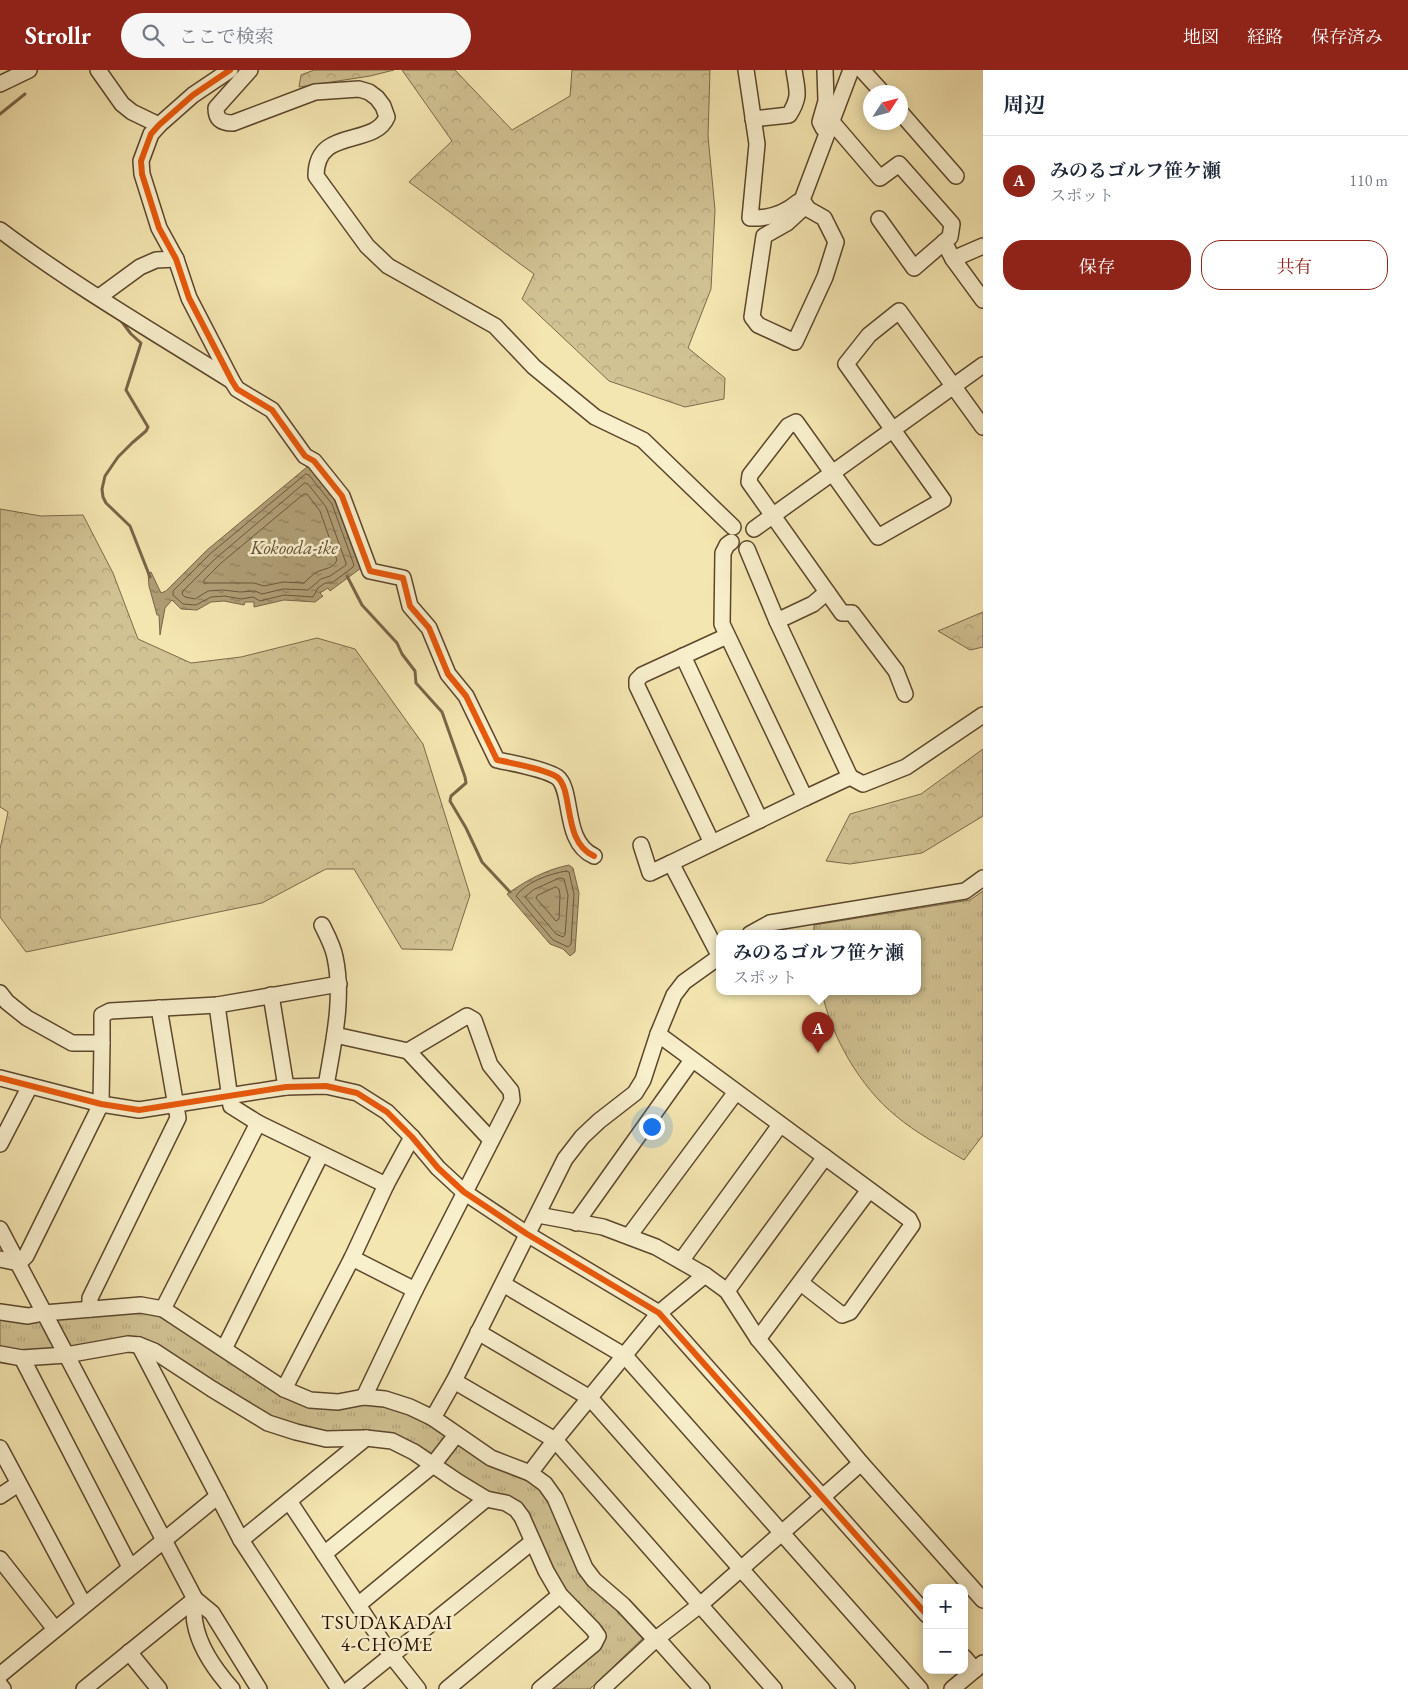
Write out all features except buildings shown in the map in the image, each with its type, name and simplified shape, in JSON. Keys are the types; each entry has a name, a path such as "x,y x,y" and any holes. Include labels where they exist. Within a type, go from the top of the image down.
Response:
{"street":[{"path":"0,84 29,70"},
{"path":"98,70 122,104 132,112 159,124"},
{"path":"230,70 193,95 159,124 151,134 141,161 142,174 159,228 176,259 189,298 237,389 272,410 305,456 314,461 342,496 370,571 404,578 410,606 429,628 448,674 466,696 497,760 545,772 557,778 565,793 572,828 586,852 594,856"},
{"path":"250,70 216,108 219,120 224,123 233,123 315,92 359,89 369,92 377,98 384,106 387,116 384,124 323,151 318,158 316,166 316,176 367,246 388,266 495,326 534,367 595,417 643,440 734,527"},
{"path":"746,70 757,144 750,218 760,218 786,212 802,200"},
{"path":"753,119 789,115 797,103 794,70"},
{"path":"825,70 826,101 820,122 823,128 830,127"},
{"path":"802,200 808,209 824,218 836,242 825,277 795,342 758,325 752,317 764,236 787,224 800,211 802,200 851,70"},
{"path":"862,70 876,85"},
{"path":"908,122 956,176"},
{"path":"830,127 880,178 899,164 952,224 950,236 914,268 879,220"},
{"path":"0,230 22,247 232,381"},
{"path":"944,242 983,300"},
{"path":"953,258 983,246"},
{"path":"99,297 140,267 156,260 176,259"},
{"path":"905,694 896,670 852,614 842,612 827,592 749,482 750,474 788,426 796,422 878,537 943,500 846,364 869,334 899,311 983,426"},
{"path":"754,529 983,365"},
{"path":"736,524 748,524 754,529 755,540 747,548 740,549 731,542 730,534 734,527 736,524"},
{"path":"731,542 723,553 722,624 805,798"},
{"path":"747,548 777,622 850,777 863,784 906,767 983,715"},
{"path":"777,622 812,604 827,592"},
{"path":"712,844 637,686 637,680 642,675 727,636"},
{"path":"683,656 760,820"},
{"path":"641,845 650,873 850,777"},
{"path":"671,863 716,950"},
{"path":"757,930 770,923 965,891 983,878"},
{"path":"322,925 335,955 339,984 335,1035 326,1086"},
{"path":"433,1418 454,1381 565,1159 582,1137 635,1093 643,1080 658,1034 674,996 684,982 716,958"},
{"path":"18,1263 26,1256 101,1104 102,1015 110,1010 217,1005 339,984"},
{"path":"0,993 7,1002 27,1018 72,1043 102,1043"},
{"path":"271,995 286,1088"},
{"path":"217,1005 231,1106 258,1123 386,1185"},
{"path":"90,1309 90,1298 178,1118 159,1008"},
{"path":"364,1397 415,1290 512,1100 511,1091 490,1065 474,1020 467,1016 408,1051"},
{"path":"658,1034 909,1219 912,1225 850,1312 842,1315 801,1283"},
{"path":"335,1035 408,1051 491,1140"},
{"path":"576,1222 692,1060"},
{"path":"0,1078 101,1104 139,1110 176,1106 286,1088 326,1086 357,1093 387,1112 438,1168 464,1192 527,1234 660,1313 923,1610"},
{"path":"0,1144 30,1086"},
{"path":"629,1236 736,1092"},
{"path":"163,1309 258,1123"},
{"path":"681,1261 780,1125"},
{"path":"284,1390 352,1258 386,1185 412,1138"},
{"path":"224,1349 321,1154"},
{"path":"727,1292 825,1157"},
{"path":"758,1339 869,1190"},
{"path":"538,1215 603,1227 629,1236 656,1247 681,1261 705,1275 727,1292 758,1339 861,1463 983,1600"},
{"path":"0,1229 194,1600 212,1614 259,1689"},
{"path":"352,1258 415,1290"},
{"path":"0,1259 18,1263"},
{"path":"530,1473 660,1313 705,1275"},
{"path":"503,1284 625,1356 920,1689"},
{"path":"0,1312 28,1316 44,1312 141,1305 163,1309 284,1390 310,1400 338,1402 364,1397 385,1399 410,1407 433,1418 491,1458 530,1473 545,1484 555,1498 585,1568 594,1580 623,1605 702,1689"},
{"path":"478,1332 590,1398 847,1689"},
{"path":"0,1354 22,1358 66,1355 128,1344 139,1345 154,1351 212,1390 268,1423 326,1439 366,1438 392,1441 414,1452 432,1466 486,1499 506,1503 516,1509 522,1517 546,1571 560,1595 594,1629 598,1636 594,1644 540,1689"},
{"path":"139,1345 241,1540 338,1689"},
{"path":"22,1358 130,1567"},
{"path":"454,1381 555,1440 774,1689"},
{"path":"324,1554 432,1466 456,1435"},
{"path":"241,1540 366,1438"},
{"path":"0,1448 84,1605"},
{"path":"612,1686 656,1639 700,1605 861,1463"},
{"path":"0,1496 18,1484"},
{"path":"0,1675 218,1496"},
{"path":"358,1605 486,1499"},
{"path":"289,1501 391,1655 418,1689"},
{"path":"350,1689 532,1542"},
{"path":"0,1559 4,1576 55,1629"},
{"path":"446,1689 560,1595"},
{"path":"84,1689 194,1600"},
{"path":"194,1600 194,1623 203,1646 215,1668 232,1689"},
{"path":"129,1652 159,1689"},
{"path":"952,1689 979,1666 968,1659"},
{"path":"0,1685 4,1689"}],"green space":[{"path":"314,70 394,70 370,76 299,87 301,75"},
{"path":"402,70 455,70 512,130 570,96 572,70 710,70 708,136 715,210 711,289 688,348 725,378 724,399 685,407 609,381 522,299 534,274 409,182 452,141"},
{"path":"0,509 41,516 83,515 113,573 138,639 191,663 241,657 317,638 355,649 423,744 470,895 452,950 402,949 354,869 326,869 262,903 26,952 0,917 0,849 8,812 0,807"},
{"path":"983,612 983,647 970,650 938,631"},
{"path":"983,749 983,816 922,853 850,864 826,861 850,814 921,794"},
{"path":"983,891 983,1135 964,1160 904,1122 871,1091 859,1076 840,1043 832,1026 823,995 921,995 921,930 814,930 814,925 970,900"},
{"path":"115,1310 161,1313 284,1393 365,1401 408,1409 447,1434 448,1439 434,1457 416,1450 327,1435 269,1420 156,1348 68,1348 54,1322 57,1318"},
{"path":"0,1315 37,1318 44,1322 57,1349 55,1354 0,1351"},
{"path":"461,1443 542,1485 573,1555 643,1633 643,1638 590,1689 548,1689 607,1637 563,1593 526,1517 441,1464 456,1445"}],"water":[{"name":"Kokooda-ike","path":"307,467 310,468 336,501 361,568 330,591 328,588 320,593 323,596 315,602 284,600 254,607 254,602 245,602 244,605 224,601 211,602 197,610 181,609 172,600 165,608 160,635 159,615 157,615 149,586 148,573 151,572 161,593 166,591 207,550"},
{"path":"569,865 573,868 579,893 575,952 570,956 563,949 550,944 507,894 536,876"}],"waterway":[{"path":"0,114 25,94"},
{"path":"119,318 131,334 141,343 126,390 148,427 118,457 105,476 102,489 106,503 130,526 150,577"},
{"path":"347,576 362,605 397,643 402,654 415,671 416,683 442,712 466,783 451,796 450,801 466,828 482,862 510,892"}],"cycle path":[{"path":"230,70 193,95 159,125 151,134 141,161 142,174 159,228 176,259 189,298 237,389 272,410 305,456 314,461 342,496 370,571 403,578 410,606 429,628 448,674 466,696 497,760 537,769 557,777 565,793 577,840 584,849 594,856"},
{"path":"0,1078 101,1104 139,1110 286,1087 326,1086 357,1093 387,1112 412,1137 438,1168 464,1192 527,1234 659,1313 923,1610"}],"place":[{"name":"みのるゴルフ笹ケ瀬","path":"818,1053"}],"district":[{"name":"TSUDAKADAI 4-CHOME","path":"387,1633"}]}
